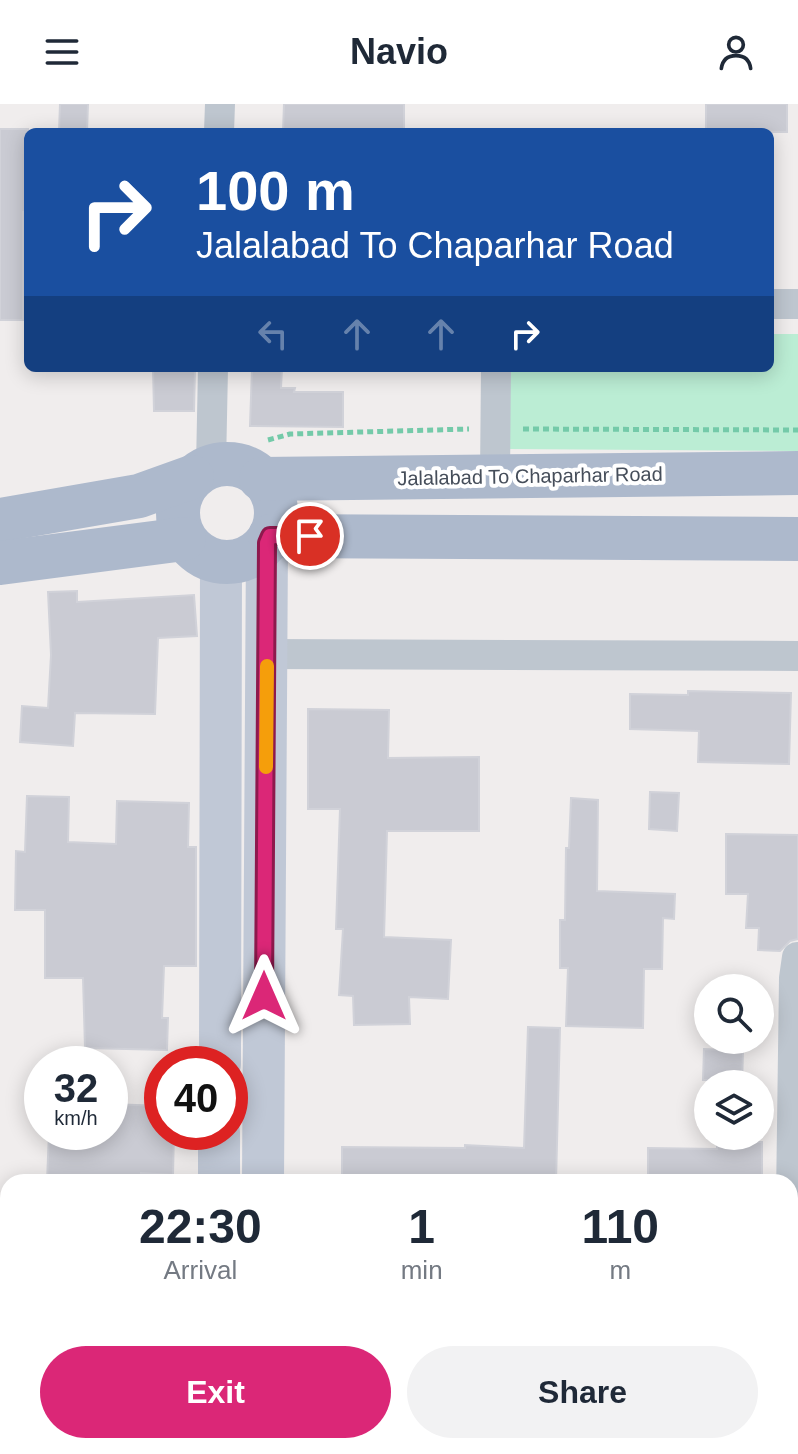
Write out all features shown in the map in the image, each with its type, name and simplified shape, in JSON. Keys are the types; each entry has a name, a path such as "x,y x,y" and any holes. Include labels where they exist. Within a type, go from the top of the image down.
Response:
{"main road":[{"path":"0,520 139,496 201,472 233,463 254,471 269,487 276,508 268,539 243,560 221,562 200,555 184,539 177,518 180,496 201,472"},
{"name":"Jalalabad To Chaparhar Road","path":"261,479 798,473"},
{"path":"0,563 184,539"},
{"path":"268,539 798,539"}],"street":[{"path":"219,128 220,104"},
{"path":"774,304 798,304"},
{"path":"201,472 213,372"},
{"path":"495,476 496,372"},
{"path":"263,1174 268,539"},
{"path":"220,1046 221,562"},
{"path":"267,654 798,656"},
{"path":"791,1174 794,978 797,957"},
{"path":"219,1150 219,1174"}],"green space":[{"path":"774,334 798,334 798,451 506,449 511,372 774,372"}],"building":[{"path":"60,104 88,104 87,128 59,128"},
{"path":"284,104 404,104 404,128 283,128"},
{"path":"706,104 787,104 787,132 774,132 774,128 706,128"},
{"path":"0,129 24,129 23,320 0,320"},
{"path":"153,372 195,372 194,411 154,411"},
{"path":"252,372 282,372 281,388 295,388 294,392 343,392 343,427 250,426"},
{"path":"77,591 77,602 194,595 197,636 158,638 155,714 75,713 73,746 20,742 22,706 48,708 51,655 48,592"},
{"path":"688,691 791,693 789,764 698,762 699,731 630,729 630,694 688,695"},
{"path":"308,709 389,710 388,758 479,757 479,831 387,831 384,937 451,940 448,999 409,997 410,1024 354,1025 353,996 339,995 343,929 336,929 340,809 308,809"},
{"path":"650,792 679,793 677,831 649,829"},
{"path":"27,796 69,797 68,842 116,844 117,801 189,803 188,847 196,847 196,966 164,966 162,1018 168,1018 167,1046 144,1046 144,1049 128,1049 128,1046 85,1046 83,978 45,978 45,910 15,910 16,851 25,852"},
{"path":"571,798 598,800 597,891 675,894 674,919 663,918 662,969 644,969 643,1028 566,1026 568,968 560,968 560,920 565,920 566,848 569,848"},
{"path":"726,834 798,835 798,939 790,941 780,951 758,950 759,928 746,928 748,894 726,894"},
{"path":"528,1027 560,1028 556,1174 342,1174 342,1147 465,1148 465,1145 524,1148"},
{"path":"704,1054 743,1054 742,1070 703,1070"},
{"path":"128,1105 144,1105 144,1150 174,1150 173,1174 47,1174 48,1150 128,1150"},
{"path":"648,1148 762,1150 762,1174 648,1174"}],"slow traffic":[{"path":"266,767 267,666"}],"route":[{"path":"264,996 267,543 270,536 310,536"}]}
